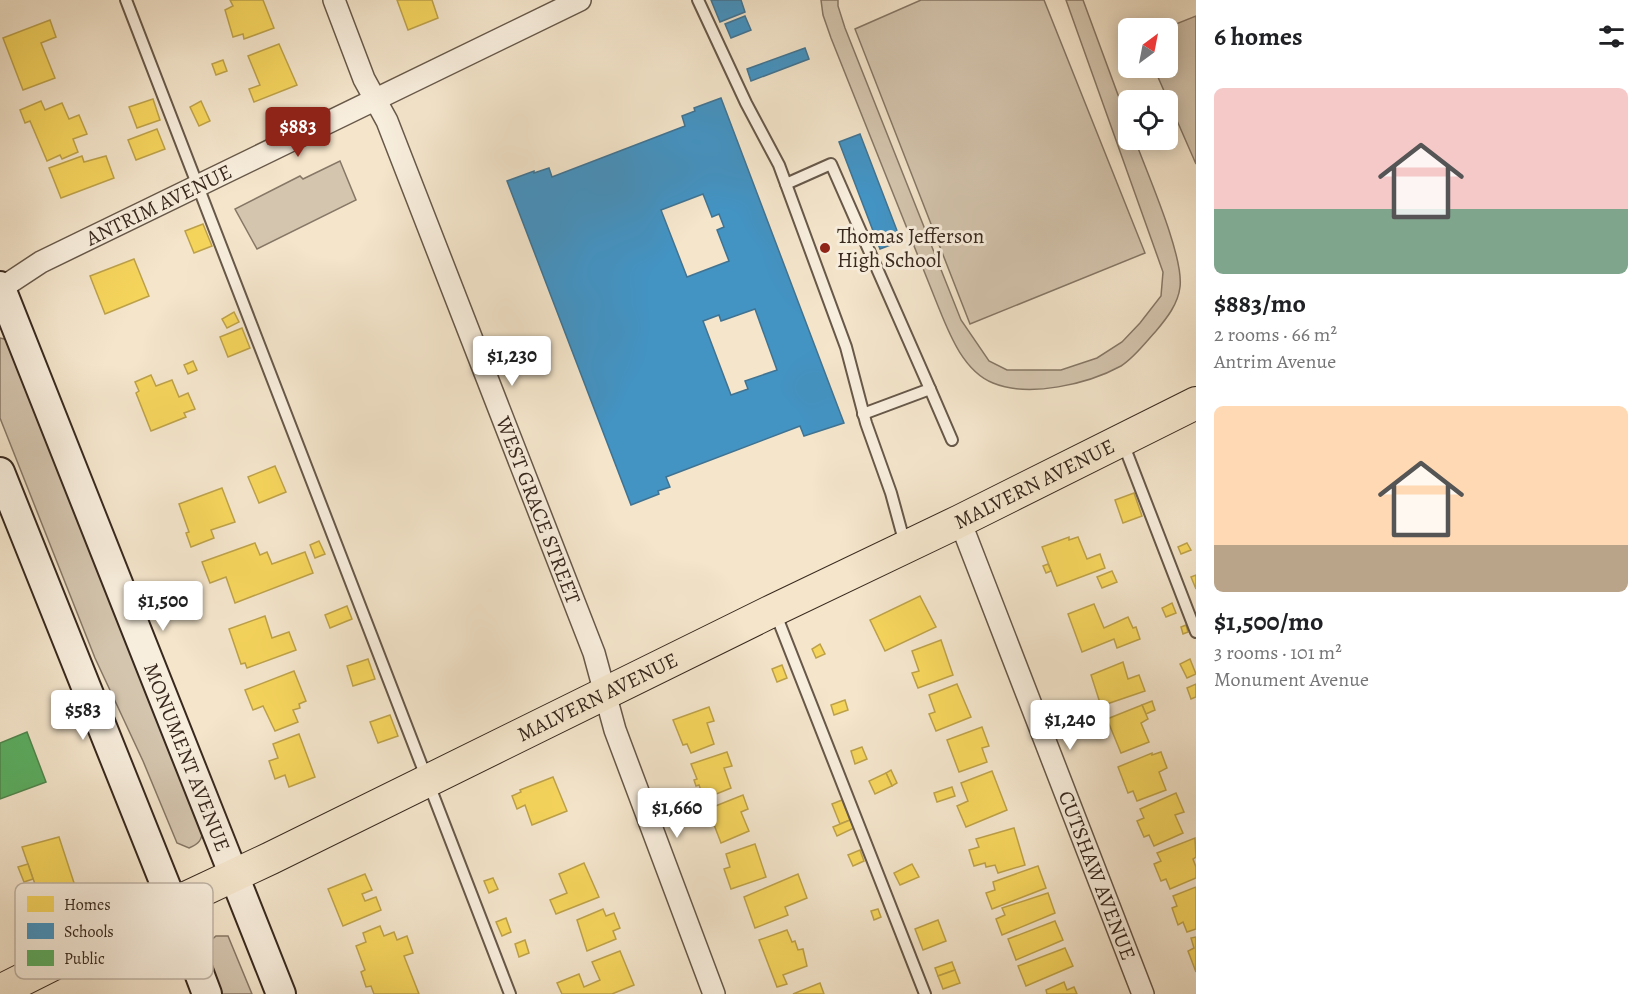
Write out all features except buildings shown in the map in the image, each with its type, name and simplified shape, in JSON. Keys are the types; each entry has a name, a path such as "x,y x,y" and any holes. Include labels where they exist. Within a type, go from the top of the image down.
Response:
{"main road":[{"name":"MALVERN AVENUE","path":"213,885 960,521 1196,403"},
{"name":"MALVERN AVENUE","path":"0,991 24,979"}],"street":[{"name":"WEST GRACE STREET","path":"334,0 364,79 387,121 409,176 594,653 615,730 714,994"},
{"name":"ANTRIM AVENUE","path":"0,288 41,262 580,0"},
{"name":"MONUMENT AVENUE","path":"0,288 281,994"},
{"path":"0,472 165,883"},
{"name":"CUTSHAW AVENUE","path":"960,521 1143,994"},
{"path":"201,979 207,994"}],"lane":[{"path":"126,0 510,994"},
{"path":"698,0 746,103 779,165 846,347 863,414 891,493 906,547"},
{"path":"786,184 831,164 952,440"},
{"path":"863,414 930,388"},
{"path":"1121,440 1196,632"},
{"path":"774,610 925,994"}],"shaded area":[{"path":"821,0 838,0 845,28 961,320 989,361 1007,370 1061,370 1097,358 1122,342 1161,296 1163,272 1119,150 1139,150 1171,236 1180,273 1180,287 1171,311 1131,359 1108,373 1075,383 1041,389 1007,387 993,383 973,370 958,350 938,306 823,15"},
{"path":"921,0 1044,0 1145,253 970,324 855,29"},
{"path":"1066,0 1083,0 1118,95 1118,146"},
{"path":"1196,16 1196,164 1178,123 1178,90 1164,90 1158,78 1178,78 1178,23"},
{"path":"340,161 356,200 257,249 235,209 300,176 303,179"},
{"path":"0,338 8,340 203,829 199,841 189,848 177,843 143,761 95,658 0,418"},
{"path":"216,936 228,936 252,994 221,994 213,974 213,939"}],"place":[{"name":"Thomas Jefferson High School","path":"825,248"}]}
